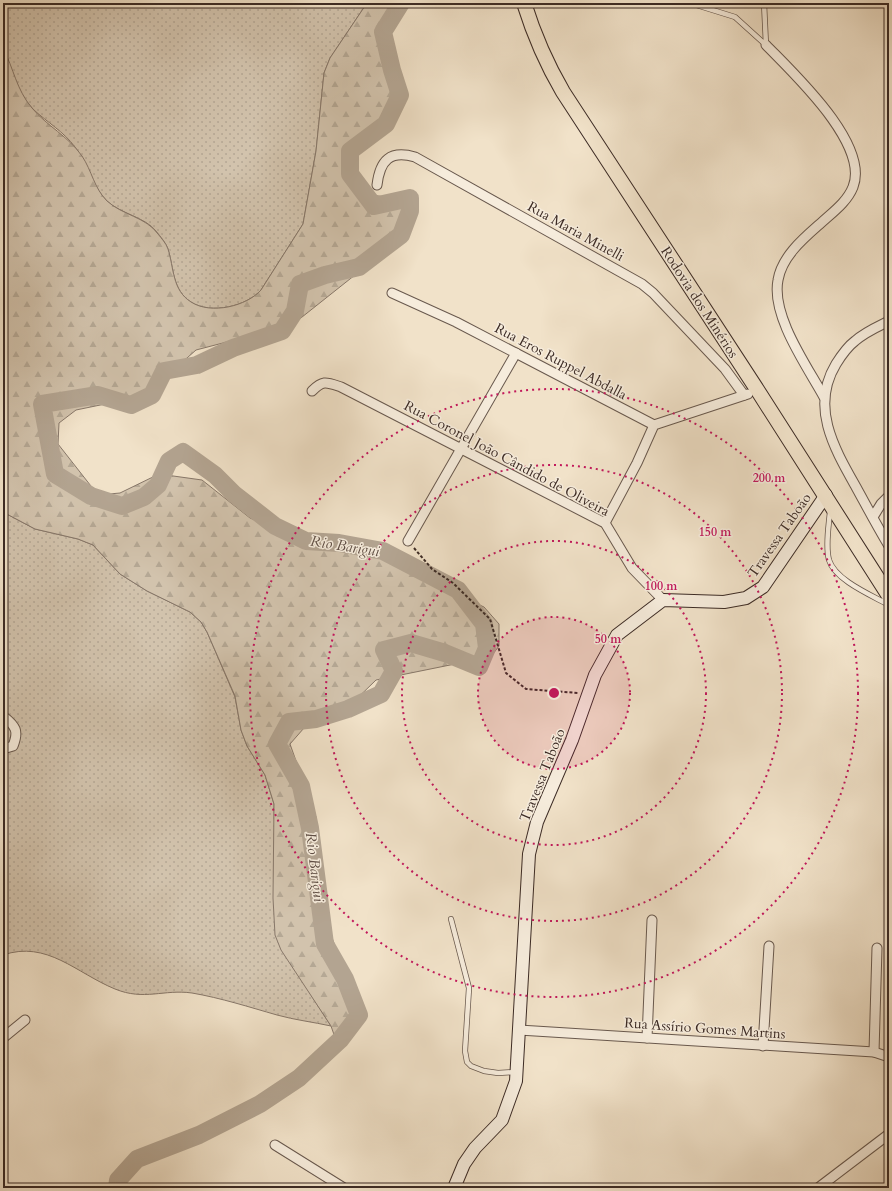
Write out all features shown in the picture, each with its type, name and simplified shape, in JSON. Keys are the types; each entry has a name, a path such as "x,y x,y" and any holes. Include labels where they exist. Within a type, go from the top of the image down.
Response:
{"main road":[{"name":"Rodovia dos Minérios","path":"524,3 534,34 547,64 562,92 758,391 889,596"}],"street":[{"path":"766,44 829,112 843,137 855,165 856,176 848,196 840,206 801,241 790,254 778,280 779,306 784,320 824,397"},
{"name":"Rua Maria Minelli","path":"378,185 381,169 392,156 402,153 415,157 642,284 653,293 725,369 744,395"},
{"name":"Rua Eros Ruppel Abdalla","path":"392,292 516,352 654,425"},
{"path":"889,321 866,333 846,350 832,370 824,397 826,423 830,438 889,546"},
{"path":"408,541 516,352"},
{"name":"Rua Coronel João Cândido de Oliveira","path":"312,391 320,384 327,383 341,387 461,447 605,523 632,568 663,600"},
{"path":"605,523 637,463 654,425 758,391"},
{"path":"873,518 881,504 889,496"},
{"name":"Travessa Taboão","path":"454,1188 464,1164 475,1148 502,1120 516,1081 524,918 529,854 537,822 572,740 595,675 617,635 663,600 724,602 746,598 764,587 828,499"},
{"path":"3,716 15,728 16,737 13,746 3,749"},
{"path":"647,1038 652,920"},
{"path":"763,1046 769,946"},
{"path":"874,1052 877,948"},
{"path":"3,1038 25,1020"},
{"name":"Rua Assírio Gomes Martins","path":"519,1030 874,1052 889,1057"},
{"path":"818,1188 889,1134"},
{"path":"275,1145 344,1188"}],"lane":[{"path":"690,3 735,17 766,44"},
{"path":"764,3 766,44"},
{"path":"828,499 829,560 836,572 846,581 889,606"},
{"path":"451,919 469,988 465,1051 467,1062 471,1066 484,1071 498,1073 516,1072"}],"path":[{"path":"408,541 432,569 453,583 490,619 506,673 526,689 588,694"}],"green space":[{"path":"3,3 367,3 330,58 324,73 316,151 303,224 261,290 255,296 238,304 218,308 199,306 185,297 177,285 167,247 156,231 146,222 119,209 107,201 97,189 83,160 71,142 34,110 23,97 11,73 3,49"},
{"path":"367,3 400,3 387,38 399,93 397,117 360,143 356,175 362,194 394,198 403,204 400,225 389,248 292,325 196,350 144,396 76,410 59,423 58,444 98,495 120,493 159,474 202,480 250,518 312,545 416,564 452,592 484,607 499,624 499,646 486,663 455,664 376,680 336,719 304,728 290,744 316,817 329,929 355,1004 350,1038 339,1049 331,1026 281,950 275,935 273,898 274,804 265,775 247,746 241,730 235,696 207,632 201,622 190,612 147,591 120,574 93,545 78,539 35,529 3,512 3,48 22,94 32,108 64,137 82,156 99,191 107,201 113,206 141,220 153,228 166,245 177,285 185,297 199,306 208,308 228,307 255,296 261,290 303,224 316,151 324,73 330,58"},
{"path":"3,512 35,529 78,539 93,545 120,574 147,591 190,612 201,622 207,632 235,697 241,730 247,746 265,775 274,804 275,841 308,990 331,1026 284,1017 224,1000 192,993 172,992 135,994 125,992 115,989 61,960 47,955 19,951 3,955"}],"waterway":[{"name":"Rio Barigui","path":"117,1188 118,1180 137,1159 199,1135 260,1104 299,1078 340,1040 359,1015 345,979 325,944 310,828 301,786 277,744 289,722 316,719 348,709 381,694 394,671 384,650 411,643 445,653 479,667 487,648 484,624 458,590 383,551 339,543 306,541 275,526 234,494 215,475 183,452 169,461 158,485 144,497 122,506 91,496 55,474 42,404 98,395 131,405 152,395 164,371 197,365 233,348 282,331 295,311 300,284 325,275 359,267 401,235 410,211 410,198 374,206 350,174 350,151 386,124 400,95 392,70 383,32 401,3"}]}
